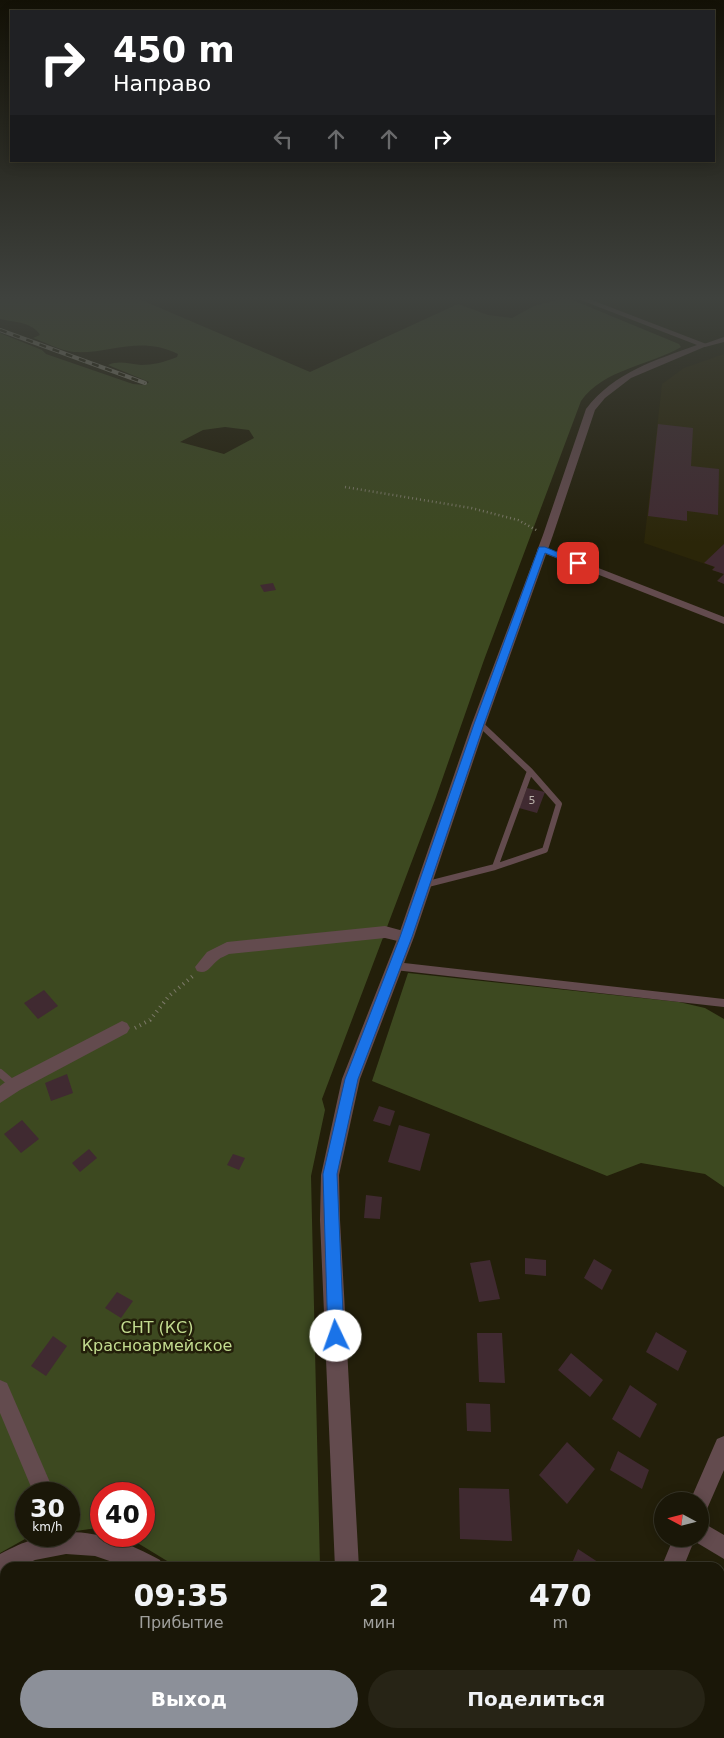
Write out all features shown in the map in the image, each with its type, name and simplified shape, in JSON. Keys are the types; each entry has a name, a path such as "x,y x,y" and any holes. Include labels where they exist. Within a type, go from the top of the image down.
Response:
{"street":[{"path":"348,1562 330,1174 351,1079 406,937 582,431 591,408 600,395 622,380"},
{"path":"542,549 724,621"},
{"path":"202,966 212,956 227,948 385,932 406,937"},
{"path":"0,1096 14,1085 122,1028"},
{"path":"0,1390 40,1482"},
{"path":"704,1492 724,1446"},
{"path":"709,1538 724,1548"},
{"path":"80,1541 90,1542 123,1552 141,1562"},
{"path":"7,1562 41,1547"},
{"path":"674,1562 680,1548"}],"lane":[{"path":"424,885 494,867 545,850 559,804 530,771 479,724"},
{"path":"494,867 530,771"},
{"path":"394,966 724,1002"},
{"path":"0,1073 14,1085"}],"path":[{"path":"344,487 448,503 518,520 532,529"},
{"path":"122,1028 140,1028 152,1018 170,995 187,982 202,966"}],"shaded area":[{"path":"667,380 724,380 724,574 712,570 714,567 644,543 662,384"},
{"path":"724,574 724,584 717,581"}],"green space":[{"name":"СНТ (КС) Красноармейское","path":"0,380 122,380 145,385 149,382 144,380 605,380 591,390 581,401 484,660 435,800 322,1099 325,1110 311,1176 320,1562 169,1562 144,1547 155,1547 155,1482 90,1482 90,1529 80,1530 80,1482 15,1482 15,1545 0,1553","holes":["225,427 249,430 254,438 224,454 180,442 203,430"]},
{"path":"408,973 679,1002 705,1008 724,1019 724,1187 705,1174 641,1163 607,1176 372,1081"}],"building":[{"path":"658,424 693,428 691,466 719,469 718,515 687,511 687,521 648,516"},
{"path":"724,544 724,574 712,570 715,567 704,563"},
{"path":"724,574 724,584 717,581"},
{"path":"273,583 276,590 264,592 260,585"},
{"path":"527,788 545,792 537,813 519,808"},
{"path":"44,990 58,1006 38,1019 24,1003"},
{"path":"67,1074 73,1093 51,1101 45,1083"},
{"path":"379,1106 395,1111 390,1126 373,1121"},
{"path":"22,1120 39,1139 21,1153 4,1134"},
{"path":"399,1125 430,1134 420,1171 388,1162"},
{"path":"89,1149 97,1158 80,1172 72,1163"},
{"path":"233,1154 245,1158 239,1170 227,1165"},
{"path":"366,1195 382,1197 380,1219 364,1218"},
{"path":"525,1258 546,1260 546,1276 525,1274"},
{"path":"594,1259 612,1270 602,1290 584,1278"},
{"path":"490,1260 500,1299 479,1302 470,1263"},
{"path":"117,1292 133,1301 121,1318 105,1308"},
{"path":"656,1332 687,1351 678,1371 646,1352"},
{"path":"477,1333 502,1333 505,1383 479,1382"},
{"path":"53,1336 67,1346 46,1376 31,1366"},
{"path":"571,1353 603,1380 590,1397 558,1370"},
{"path":"630,1385 657,1404 640,1438 612,1419"},
{"path":"466,1403 490,1404 491,1432 467,1431"},
{"path":"567,1442 595,1469 567,1504 539,1475"},
{"path":"618,1451 649,1470 642,1489 610,1470"},
{"path":"459,1488 509,1489 512,1541 460,1539"},
{"path":"578,1549 598,1562 573,1562"}],"railway":[{"path":"137,380 145,383"}],"route":[{"path":"336,1336 330,1220 330,1174 351,1079 406,937 479,724 542,549 578,563"}]}
